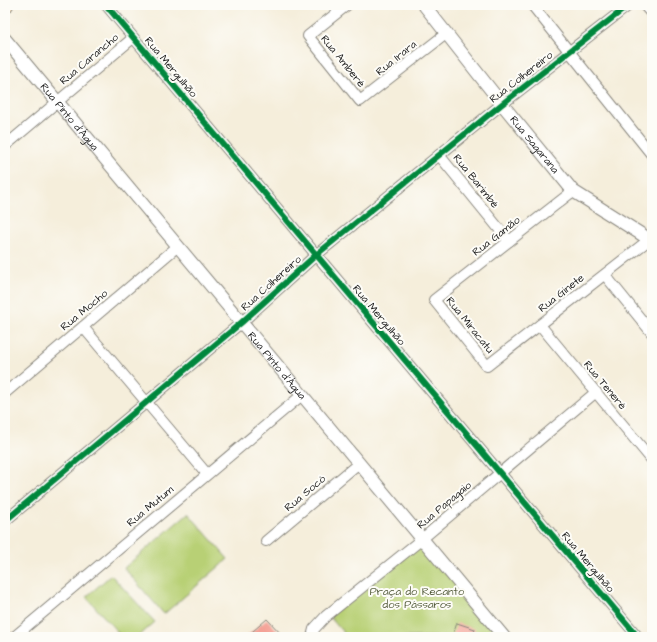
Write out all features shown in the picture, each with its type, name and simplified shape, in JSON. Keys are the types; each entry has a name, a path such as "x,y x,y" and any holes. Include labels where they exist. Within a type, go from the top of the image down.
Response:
{"street":[{"name":"Rua Mergulhão","path":"106,5 638,637"},
{"name":"Rua Amberé","path":"347,5 308,36 360,101"},
{"name":"Rua Sagarana","path":"424,5 573,191 651,240"},
{"path":"532,5 652,155"},
{"name":"Rua Colhereiro","path":"5,521 242,322 316,255 502,104 629,5"},
{"path":"644,5 652,14"},
{"name":"Rua Irara","path":"360,101 446,33"},
{"name":"Rua Carancho","path":"5,146 133,38"},
{"name":"Rua Pinto d'Água","path":"5,39 504,637"},
{"name":"Rua Barimbé","path":"439,155 510,240"},
{"name":"Rua Gamão","path":"434,300 573,191"},
{"name":"Rua Ginete","path":"487,366 651,240"},
{"name":"Rua Mocho","path":"5,393 178,246"},
{"path":"605,275 652,333"},
{"name":"Rua Miracatu","path":"434,300 487,366"},
{"name":"Rua Teneré","path":"540,325 652,460"},
{"path":"83,327 207,474"},
{"name":"Rua Papagaio","path":"312,637 314,629 326,616 422,539 596,392"},
{"name":"Rua Mutum","path":"14,637 302,395"},
{"name":"Rua Socó","path":"266,541 359,463"}],"green space":[{"path":"188,513 228,559 164,614 124,568"},
{"name":"Praça do Recanto dos Pássaros","path":"423,542 500,637 347,637 329,616"},
{"path":"111,575 155,622 138,637 122,637 86,597"}],"building":[{"path":"267,619 284,637 246,637"},
{"path":"457,623 475,629 473,637 452,637"}],"cycle path":[{"path":"106,5 638,637"},
{"path":"5,521 242,322 316,255 502,104 629,5"}]}
